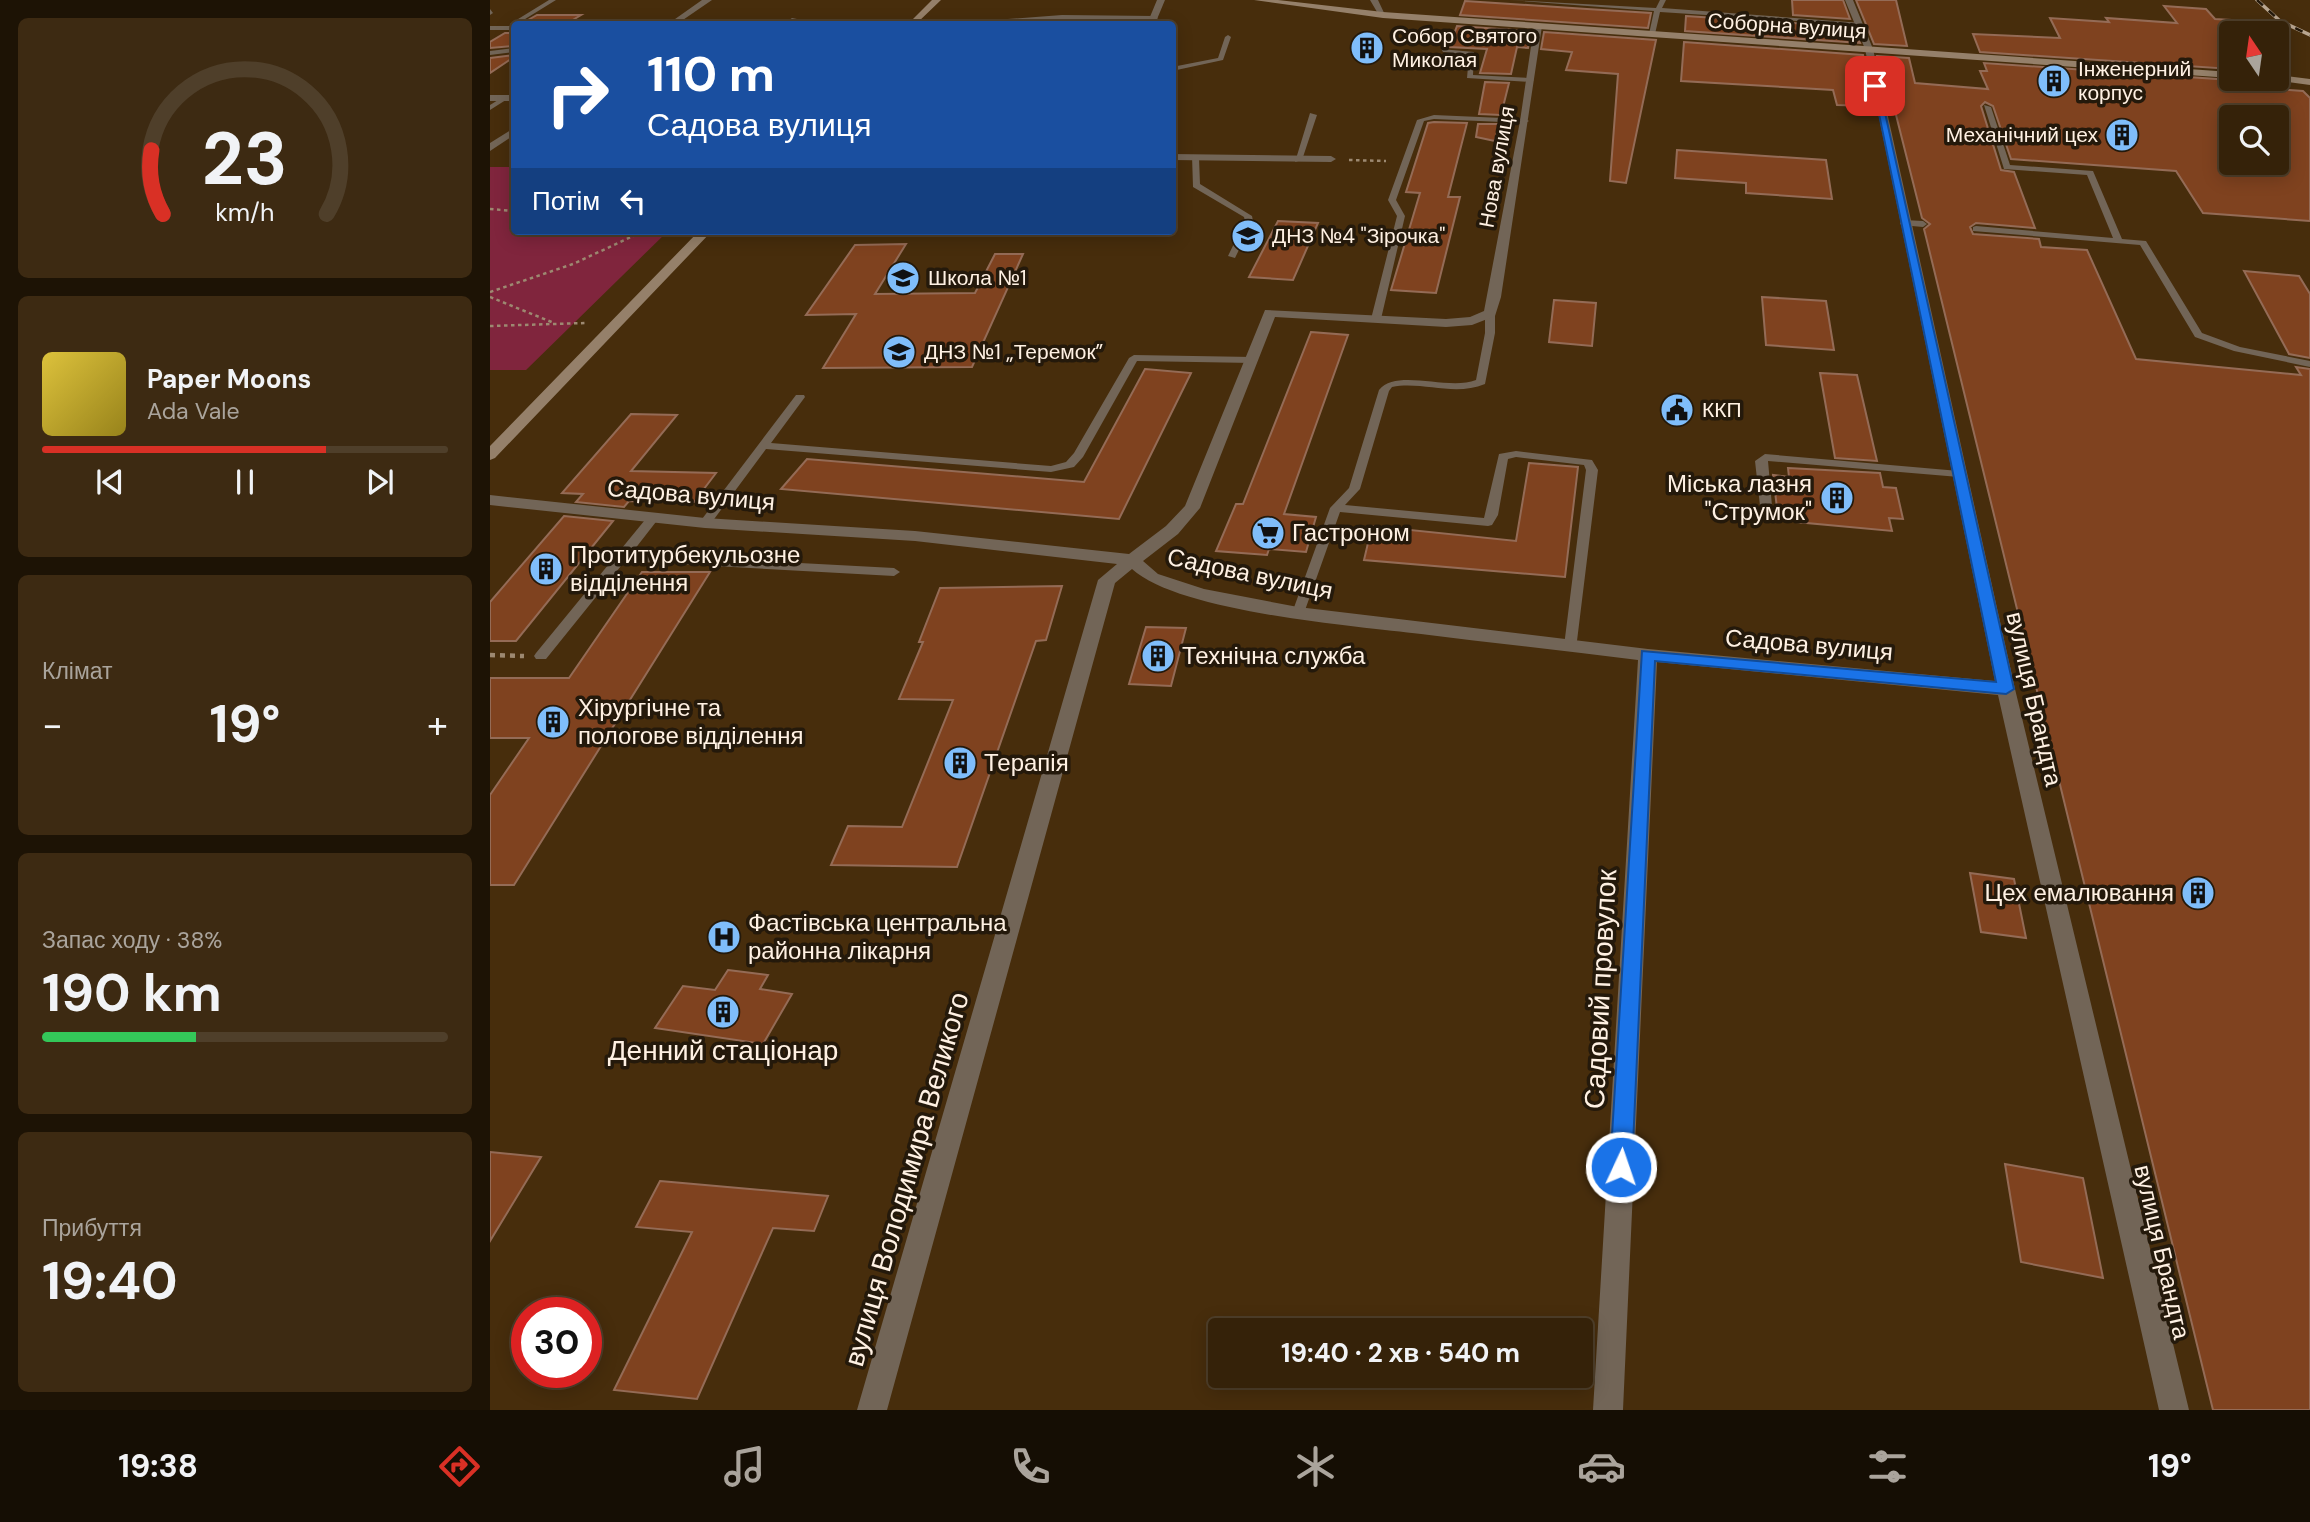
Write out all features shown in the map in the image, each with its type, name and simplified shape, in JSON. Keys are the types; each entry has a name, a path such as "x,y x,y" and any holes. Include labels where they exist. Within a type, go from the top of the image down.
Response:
{"main road":[{"path":"915,21 937,0"},
{"name":"Соборна вулиця","path":"1258,0 1383,15 2219,74"},
{"path":"2289,79 2310,82"},
{"path":"490,455 702,235"}],"street":[{"path":"676,21 708,0"},
{"path":"1153,21 1161,0"},
{"path":"1374,0 1383,15"},
{"name":"вулиця Брандта","path":"1849,0 1869,49 1914,224 1959,474 2006,689 2174,1410"},
{"name":"Нова вулиця","path":"1490,313 1525,121 1538,26"},
{"path":"490,98 511,97"},
{"path":"490,148 511,133"},
{"path":"1176,157 1331,159"},
{"name":"вулиця Володимира Великого","path":"872,1410 1107,580 1172,530 1192,508 1270,313 1446,323 1472,321 1490,313"},
{"name":"Садова вулиця","path":"490,500 705,523 915,536 1132,561 1152,578 1202,594 1297,613 1648,655 2006,689"},
{"name":"вулиця Володимира Великого","path":"1077,680 1098,557"},
{"name":"Садовий провулок","path":"1608,1410 1648,655"}],"lane":[{"path":"522,21 553,0"},
{"path":"1512,0 1859,23"},
{"path":"1652,34 1663,0"},
{"path":"997,20 1062,17 1153,21"},
{"path":"490,28 511,26"},
{"path":"1176,68 1221,59 1228,37"},
{"path":"490,53 511,50"},
{"path":"1443,50 1472,53 1469,77 1531,80"},
{"path":"490,108 511,97"},
{"path":"1987,107 2007,167 2090,173 2119,241"},
{"path":"1298,160 1313,115"},
{"path":"1377,319 1402,216 1392,200 1421,120 1434,117 1525,121"},
{"path":"1195,158 1196,185 1248,216 1249,221 1233,256"},
{"path":"1976,229 2143,243 2198,335 2238,349 2310,364"},
{"path":"1297,613 1336,508 1354,489 1384,390 1389,385 1475,386 1481,382 1490,333 1490,313"},
{"path":"765,446 1051,469 1070,465 1079,455 1134,358 1253,360"},
{"path":"705,523 800,397"},
{"path":"1336,508 1488,522 1492,515 1503,456 1516,454 1588,462 1592,470 1571,646"},
{"path":"1766,506 1761,461 1765,457 1959,474"},
{"path":"541,656 653,517"},
{"path":"620,557 894,572"}],"path":[{"path":"1331,159 1406,162"},
{"path":"490,209 511,211"},
{"path":"490,292 573,264 635,235"},
{"path":"490,298 558,324"},
{"path":"490,326 586,323"},
{"path":"490,655 541,656"}],"shaded area":[{"path":"490,167 511,167 511,235 664,235 526,370 490,370"}],"building":[{"path":"1792,0 1843,0 1850,19 1793,15"},
{"path":"1856,0 1896,0 1907,46 1874,44"},
{"path":"1465,1 1651,13 1648,28 1460,15"},
{"path":"2164,6 2206,9 2215,19 2231,20 2219,21 2219,68 1980,52 1973,34 2060,38 2050,18 2109,22 2106,18 2177,23"},
{"path":"537,15 581,15 571,21 526,21"},
{"path":"1686,16 1853,27 1860,43 1685,31"},
{"path":"1457,26 1531,31 1528,48 1517,47 1511,74 1480,73 1487,49 1449,47"},
{"path":"1544,32 1656,40 1626,183 1610,181 1618,74 1566,70 1572,52 1541,49"},
{"path":"505,33 511,33 511,46 490,48 490,42"},
{"path":"1684,42 1863,55 1874,106 1837,105 1833,90 1681,81"},
{"path":"511,55 511,59 490,73 490,58"},
{"name":"Цех емалювання","path":"1877,56 1909,58 1915,83 1988,89 1980,71 1987,71 1984,63 2219,79 2219,91 2303,91 2310,98 2310,221 2203,213 2176,171 2011,159 1993,106 1985,102 1981,106 2001,170 2014,172 2035,228 1976,223 1970,227 1973,234 2039,239 2041,247 2087,250 2136,359 2301,375 2296,367 2310,369 2310,1410 2213,1410 1924,229 1930,224 1922,218 1894,107 1889,107"},
{"path":"1485,82 1509,83 1501,115 1479,114"},
{"path":"1428,123 1467,123 1448,197 1460,197 1436,293 1391,290 1420,193 1406,192"},
{"path":"1478,124 1499,124 1495,141 1476,137"},
{"path":"1677,150 1826,160 1832,199 1746,193 1746,183 1675,178"},
{"path":"1278,221 1318,223 1293,280 1249,277"},
{"path":"906,244 875,294 975,293 995,254 1023,254 972,367 823,368 856,314 806,315 855,245"},
{"path":"2244,271 2299,276 2310,294 2310,358 2289,354"},
{"path":"1762,297 1826,301 1834,350 1766,345"},
{"path":"1554,300 1596,303 1592,346 1549,342"},
{"path":"1311,332 1348,335 1284,514 1316,517 1306,552 1269,549 1267,555 1216,551 1236,504 1243,504"},
{"path":"1145,369 1191,373 1119,519 781,489 807,459 1084,482"},
{"path":"1820,373 1857,375 1877,461 1835,458"},
{"path":"631,414 677,415 631,471 716,473 694,502 629,501 624,507 576,502 583,494 562,493"},
{"path":"1529,463 1578,467 1565,577 1364,560 1372,526 1516,541"},
{"name":"Міська лазня \"Струмок\"","path":"1788,468 1880,473 1883,487 1896,488 1903,519 1889,518 1892,531 1796,522 1794,510 1777,508 1773,475 1789,477"},
{"name":"Протитурбекульозне відділення","path":"564,516 613,521 516,641 490,641 490,602"},
{"name":"Хірургічне та пологове відділення","path":"642,572 710,572 514,885 490,885 490,795 529,738 490,738 490,678 569,678"},
{"name":"Терапія","path":"1062,586 1046,640 1036,641 957,867 831,865 848,826 902,827 953,700 899,699 923,642 919,642 940,588"},
{"name":"Технічна служба","path":"1146,627 1186,628 1171,686 1129,684"},
{"path":"1970,873 2014,879 2026,938 1981,932"},
{"name":"Денний стаціонар","path":"728,970 768,975 760,989 792,994 763,1044 655,1028 683,986 715,990"},
{"path":"490,1152 541,1157 490,1241"},
{"path":"2005,1164 2083,1178 2103,1278 2021,1262"},
{"path":"660,1181 828,1196 814,1231 773,1228 697,1399 614,1390 692,1232 636,1227"}],"railway":[{"path":"2257,0 2280,21 2310,35"}],"place":[{"name":"Собор Святого Миколая","path":"1367,48"},
{"name":"Інженерний корпус","path":"2054,81"},
{"name":"Механічний цех","path":"2122,135"},
{"name":"ДНЗ №4 \"Зірочка\"","path":"1248,236"},
{"name":"Школа №1","path":"903,278"},
{"name":"ДНЗ №1 „Теремок”","path":"899,352"},
{"name":"ККП","path":"1677,410"},
{"name":"Міська лазня \"Струмок\"","path":"1837,498"},
{"name":"Гастроном","path":"1268,533"},
{"name":"Протитурбекульозне відділення","path":"546,569"},
{"name":"Технічна служба","path":"1158,656"},
{"name":"Хірургічне та пологове відділення","path":"553,722"},
{"name":"Терапія","path":"960,763"},
{"name":"Цех емалювання","path":"2198,893"},
{"name":"Фастівська центральна районна лікарня","path":"724,937"},
{"name":"Денний стаціонар","path":"723,1012"}],"route":[{"path":"1621,1167 1648,655 2006,689 1875,86"}]}
